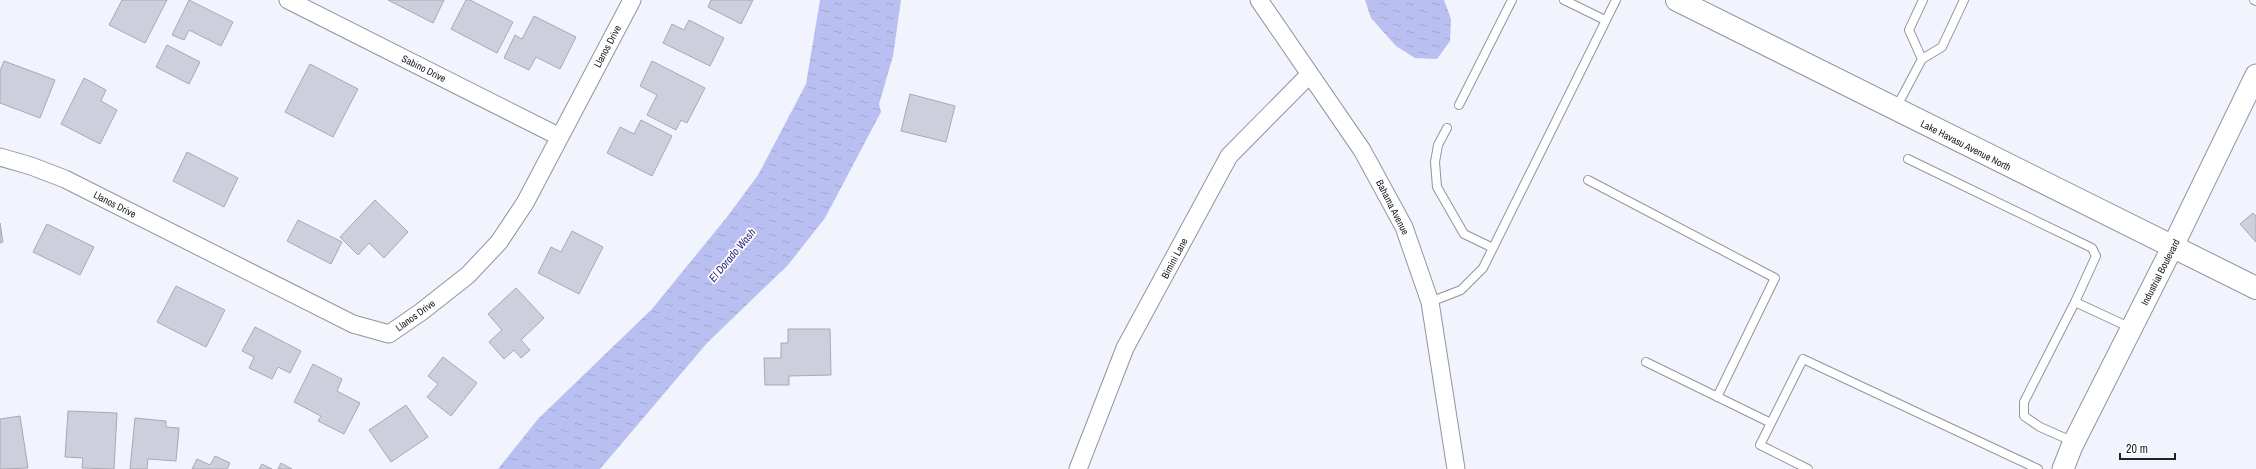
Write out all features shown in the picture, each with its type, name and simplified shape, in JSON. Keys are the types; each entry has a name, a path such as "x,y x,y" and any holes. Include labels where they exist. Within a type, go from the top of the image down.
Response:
{"main road":[{"name":"Lake Havasu Avenue North","path":"1677,0 2172,248 2256,288"}],"street":[{"name":"Sabino Drive","path":"288,0 560,137"},
{"name":"Llanos Drive","path":"0,157 65,178 352,324 389,334 421,312 468,275 499,242 525,203 632,0"},
{"name":"Bahama Avenue","path":"1259,0 1362,150 1404,227 1430,302 1456,469"},
{"name":"Bimini Lane","path":"1078,469 1125,348 1229,156 1310,74"},
{"name":"Industrial Boulevard","path":"2063,469 2074,442 2253,87"}],"lane":[{"path":"1459,106 1512,0"},
{"path":"1564,0 1605,20"},
{"path":"1430,302 1462,290 1483,268 1616,0"},
{"path":"1922,59 1910,30 1923,0"},
{"path":"1896,109 1922,59 1942,47 1964,0"},
{"path":"1447,128 1438,145 1435,162 1437,187 1464,234 1493,248"},
{"path":"1908,160 2092,248 2096,256 2075,302 2024,402 2024,416 2040,427 2074,442"},
{"path":"1588,180 1775,278 1717,397"},
{"path":"2075,302 2131,328"},
{"path":"1808,469 1760,445 1803,359 2038,469"},
{"path":"1646,362 1771,424"}],"water":[{"name":"El Dorado Wash","path":"820,0 901,0 893,56 879,104 881,112 825,218 788,265 707,343 600,469 498,469 538,419 652,309 727,217 758,175 806,84"},
{"path":"1365,0 1444,0 1451,19 1450,41 1437,59 1415,58 1396,46 1371,18"}],"building":[{"path":"122,0 167,0 145,43 109,25"},
{"path":"189,0 233,22 221,46 189,30 184,40 172,35"},
{"path":"388,0 444,0 433,23"},
{"path":"466,0 470,0 513,22 497,53 451,29"},
{"path":"711,0 753,0 741,24 708,7"},
{"path":"534,16 576,37 560,69 536,57 529,70 504,58 515,35 522,39"},
{"path":"689,20 724,38 710,66 663,43 672,24 684,30"},
{"path":"167,45 200,62 189,84 156,67"},
{"path":"4,61 55,80 40,118 0,103 0,71"},
{"path":"652,61 705,88 687,123 681,120 676,130 647,115 657,95 640,86"},
{"path":"310,64 358,89 333,137 285,112"},
{"path":"84,78 106,90 101,101 117,110 100,144 61,124"},
{"path":"910,94 955,106 946,142 901,131"},
{"path":"641,120 672,136 652,176 607,153 620,127 634,134"},
{"path":"187,152 238,178 224,207 173,181"},
{"path":"375,200 408,232 384,258 369,243 358,255 340,237"},
{"path":"2253,213 2256,216 2256,242 2240,224"},
{"path":"298,220 342,242 331,264 287,241"},
{"path":"0,223 3,242 0,243"},
{"path":"47,224 94,247 80,275 33,252"},
{"path":"572,231 603,247 579,294 538,273 551,247 561,252"},
{"path":"176,286 225,310 206,347 157,322"},
{"path":"516,288 544,318 521,340 530,350 521,358 514,350 504,359 489,342 502,330 488,314"},
{"path":"255,327 301,351 290,373 278,367 272,379 249,368 254,357 242,351"},
{"path":"788,329 830,329 831,375 789,376 789,385 765,385 764,358 781,358 781,343 788,343"},
{"path":"443,357 477,383 451,416 427,397 438,384 428,376"},
{"path":"313,364 342,379 337,391 360,403 344,434 318,421 321,416 294,402"},
{"path":"406,405 428,437 391,462 369,430"},
{"path":"68,411 117,413 114,469 82,468 83,458 65,457"},
{"path":"20,416 28,468 0,469 0,419"},
{"path":"135,418 166,421 166,427 179,428 176,461 148,459 147,469 130,469"},
{"path":"215,456 230,463 227,469 192,469 197,459 210,465"},
{"path":"281,463 292,469 278,469"},
{"path":"262,464 272,469 259,469"}]}
